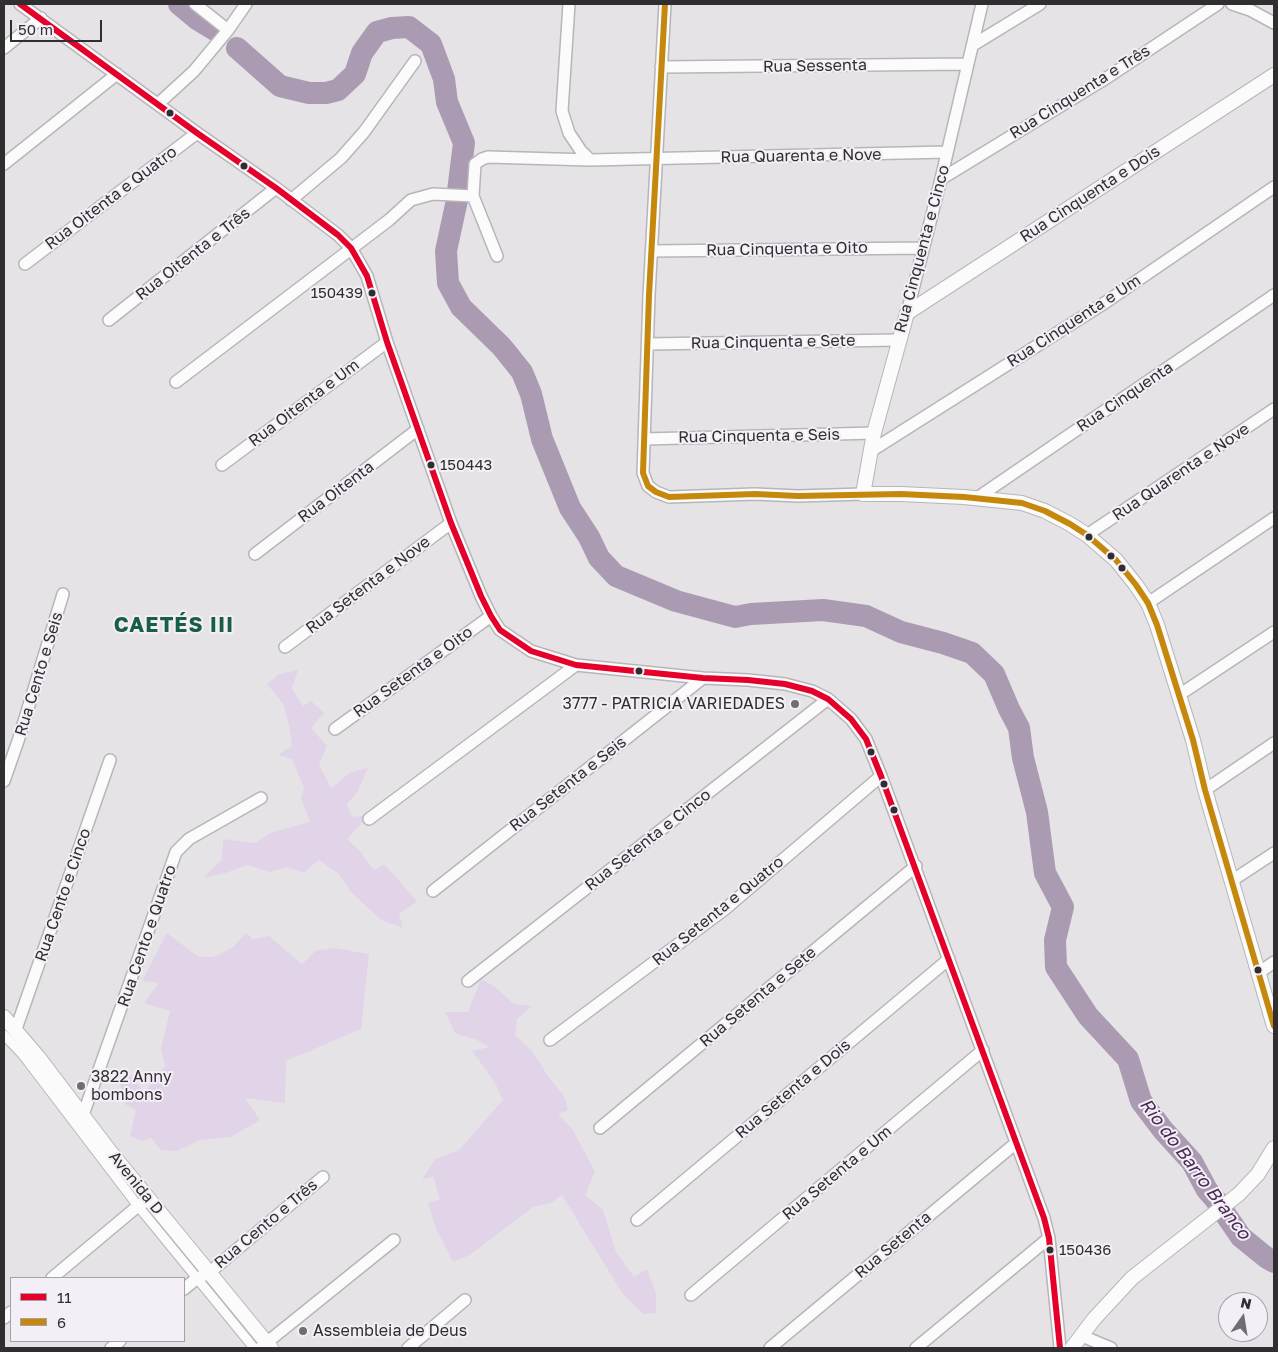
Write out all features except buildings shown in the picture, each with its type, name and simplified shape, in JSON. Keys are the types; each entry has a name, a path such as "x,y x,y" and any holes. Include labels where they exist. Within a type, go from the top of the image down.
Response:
{"street":[{"path":"20,4 276,188 338,235 351,248 368,276 387,342 450,523 491,616 500,630 531,651 576,665 785,684 812,691 828,699 851,719 866,739 916,866 1044,1218 1049,1238 1064,1347 1082,1336 1094,1319 1132,1278 1239,1194 1258,1174 1274,1148"},
{"path":"194,4 228,30"},
{"path":"158,104 194,71 228,30 246,4"},
{"path":"569,4 562,111 568,133 590,160"},
{"path":"665,4 648,295 643,473 648,486 656,492 669,497 755,494 798,496 900,494 977,498 1022,503 1070,524 1087,535 1116,560 1136,584 1148,603 1157,625 1193,740 1205,790 1260,972 1274,1026"},
{"name":"Rua Cinquenta e Cinco","path":"863,494 874,433 941,179 982,4"},
{"path":"973,45 1040,4"},
{"name":"Rua Cinquenta e Três","path":"941,179 1108,77 1218,4"},
{"path":"1232,4 1250,10 1274,23"},
{"path":"4,48 41,18"},
{"path":"292,200 341,158 364,132 415,61"},
{"name":"Rua Sessenta","path":"661,67 968,64"},
{"path":"4,164 117,74"},
{"name":"Rua Cinquenta e Dois","path":"907,313 1274,75"},
{"name":"Rua Oitenta e Quatro","path":"25,264 197,133"},
{"name":"Rua Quarenta e Nove","path":"473,196 475,164 488,157 590,160 947,152"},
{"name":"Rua Cinquenta e Um","path":"871,451 1106,302 1274,187"},
{"name":"Rua Oitenta e Três","path":"109,320 276,188"},
{"path":"176,382 389,220 412,200 433,194 473,196 497,256"},
{"name":"Rua Cinquenta e Oito","path":"652,251 922,248"},
{"name":"Rua Cinquenta","path":"977,498 1274,295"},
{"name":"Rua Cinquenta e Sete","path":"648,344 898,340"},
{"name":"Rua Oitenta e Um","path":"222,464 387,342"},
{"name":"Rua Quarenta e Nove","path":"1087,535 1274,409"},
{"name":"Rua Oitenta","path":"255,554 418,429"},
{"name":"Rua Cinquenta e Seis","path":"644,439 874,433"},
{"path":"1148,603 1274,518"},
{"name":"Rua Setenta e Nove","path":"285,647 450,523"},
{"name":"Rua Cento e Seis","path":"4,781 18,742 63,594"},
{"name":"Rua Setenta e Oito","path":"335,729 491,616"},
{"path":"1179,696 1274,632"},
{"path":"369,819 576,665"},
{"name":"Rua Setenta e Seis","path":"433,891 703,678"},
{"name":"Rua Setenta e Cinco","path":"468,980 828,699"},
{"path":"1205,790 1274,743"},
{"name":"Rua Cento e Cinco","path":"10,1032 110,760"},
{"name":"Rua Setenta e Quatro","path":"550,1040 725,909 881,776"},
{"name":"Rua Cento e Quatro","path":"83,1115 176,852 189,840 261,798"},
{"path":"1233,880 1274,853"},
{"name":"Rua Setenta e Sete","path":"600,1128 916,866"},
{"name":"Rua Setenta e Dois","path":"637,1220 949,959"},
{"path":"1260,972 1274,962"},
{"name":"Avenida D","path":"4,1017 10,1032 24,1055 143,1203 210,1272 263,1347"},
{"name":"Avenida D","path":"10,1032 83,1115 196,1279 263,1347"},
{"name":"Rua Setenta e Um","path":"691,1295 983,1050"},
{"name":"Rua Setenta","path":"770,1348 1016,1142"},
{"name":"Rua Cento e Três","path":"185,1288 196,1279 210,1272 322,1176"},
{"path":"53,1277 143,1203"},
{"path":"916,1348 1049,1238"},
{"path":"263,1347 394,1240"},
{"path":"408,1348 464,1300"},
{"path":"1082,1336 1111,1348"}],"shaded area":[{"path":"298,670 292,688 303,706 311,701 324,713 311,728 327,746 319,765 331,788 351,772 368,768 357,793 347,804 352,817 369,815 347,839 360,851 374,870 384,864 417,901 399,914 403,928 381,920 351,892 339,874 319,860 303,873 288,867 270,872 247,865 226,873 203,878 222,859 223,839 255,843 270,833 310,822 301,798 304,788 292,759 278,755 292,746 290,731 284,705 267,684 279,674"},
{"path":"167,933 199,957 213,957 232,948 246,933 253,939 269,936 302,964 315,951 334,948 369,954 361,1029 286,1061 285,1103 245,1098 260,1120 231,1137 200,1140 177,1151 161,1150 151,1138 142,1141 130,1136 136,1110 125,1104 120,1084 130,1075 144,1092 165,1066 161,1048 170,1011 144,1003 159,983 142,981"},
{"path":"481,979 494,986 514,1004 532,1006 517,1019 515,1035 533,1052 548,1076 564,1096 568,1110 558,1114 573,1130 595,1172 585,1195 603,1210 616,1252 634,1277 647,1269 656,1293 656,1313 643,1314 622,1293 562,1195 551,1203 533,1207 470,1255 453,1262 436,1229 428,1203 440,1199 433,1176 422,1180 435,1159 459,1150 503,1100 494,1081 472,1051 489,1047 477,1040 455,1033 445,1012 468,1012"}],"waterway":[{"name":"Rio do Barro Branco","path":"179,4 197,19 220,33"},
{"name":"Rio do Barro Branco","path":"237,48 280,86 309,93 326,93 338,90 355,74 362,53 377,32 392,28 409,27 431,44 444,79 447,102 464,143 458,191"},
{"name":"Rio do Barro Branco","path":"457,200 446,251 448,283 461,307 502,347 522,372 531,394 542,439 570,508 589,537 599,558 616,576 676,601 735,617 751,614 823,610 866,616 901,632 972,653 994,674 1019,728 1023,758 1037,812 1045,873 1063,907 1055,940 1056,967 1088,1016 1128,1059 1141,1101 1163,1130 1192,1162 1207,1190 1241,1237 1274,1262"}],"transit line":[{"name":"11","path":"20,4 276,188 338,235 351,248 367,276 387,342 451,523 481,596 500,630 531,651 576,665 785,684 812,691 828,699 851,719 866,739 881,776 1044,1218 1049,1238 1060,1348"},
{"name":"6","path":"665,4 649,295 643,473 648,486 656,492 669,497 755,494 798,496 901,494 964,497 1022,503 1045,511 1070,524 1087,535 1116,560 1148,603 1157,625 1193,740 1205,790 1274,1026"}],"place":[{"name":"150439","path":"372,293"},
{"name":"150443","path":"431,465"},
{"name":"3777 - PATRICIA VARIEDADES","path":"795,704"},
{"name":"3822 Anny bombons","path":"81,1086"},
{"name":"150436","path":"1050,1250"},
{"name":"Assembleia de Deus","path":"303,1331"}],"district":[{"name":"CAETÉS III","path":"174,625"}]}
